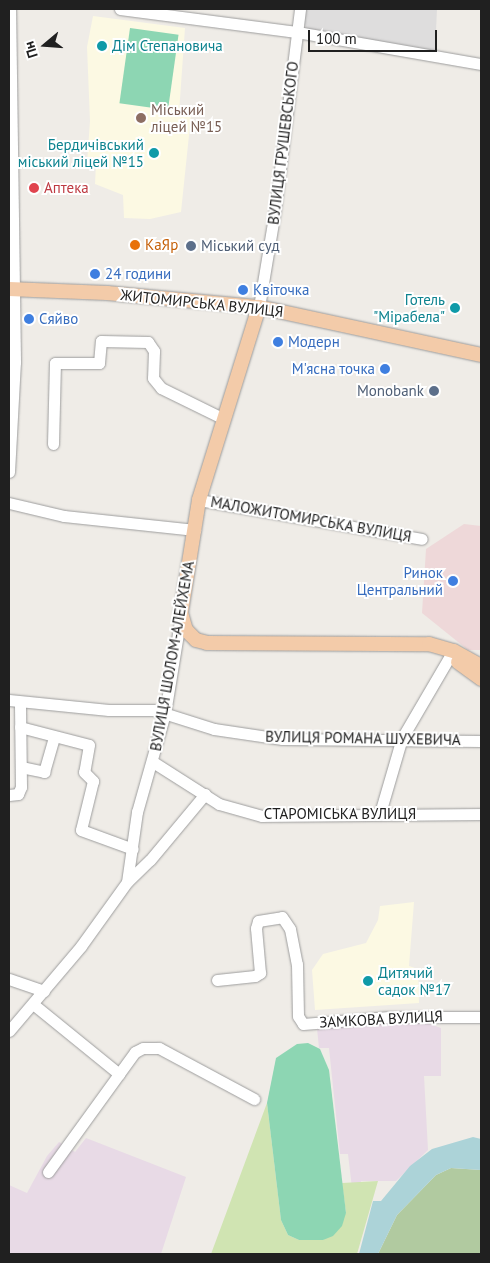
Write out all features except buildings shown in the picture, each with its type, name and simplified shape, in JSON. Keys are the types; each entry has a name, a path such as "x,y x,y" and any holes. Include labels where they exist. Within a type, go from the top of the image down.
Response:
{"main road":[{"name":"ЖИТОМИРСЬКА ВУЛИЦЯ","path":"11,289 166,297 259,307 481,354"},
{"name":"ВУЛИЦЯ ШОЛОМ-АЛЕЙХЕМА","path":"182,613 200,500 259,307"},
{"path":"182,613 186,630 196,640 207,643 412,643 454,651 481,666"},
{"path":"437,647 481,679"}],"street":[{"path":"9,472 15,362 11,289 10,9"},
{"path":"120,9 297,32 481,64"},
{"name":"ВУЛИЦЯ ГРУШЕВСЬКОГО","path":"259,307 300,9"},
{"path":"53,444 55,363 99,363 101,341 148,342 154,350 154,378 161,388 224,419"},
{"name":"МАЛОЖИТОМИРСЬКА ВУЛИЦЯ","path":"200,500 422,539"},
{"path":"9,503 64,516 194,530"},
{"name":"ВУЛИЦЯ ШОЛОМ-АЛЕЙХЕМА","path":"9,1031 44,991 127,882 137,812 153,762 165,713 182,613"},
{"path":"380,813 402,738 450,656"},
{"path":"9,796 18,794 21,787 20,727 14,701"},
{"name":"ВУЛИЦЯ РОМАНА ШУХЕВИЧА","path":"14,701 165,713 214,730 282,739 402,738 481,741"},
{"path":"20,727 89,745 84,772 93,781 80,830 133,849"},
{"path":"21,767 44,772 54,736"},
{"name":"СТАРОМІСЬКА ВУЛИЦЯ","path":"153,762 219,804 262,816 380,813 481,814"},
{"path":"127,882 150,860 205,794"},
{"name":"ЗАМКОВА ВУЛИЦЯ","path":"217,980 260,973 256,928 258,921 282,917 290,929 297,964 298,1016 303,1024 389,1017 481,1017"},
{"path":"9,980 44,991"},
{"path":"33,1004 119,1074"},
{"path":"48,1172 135,1052 151,1046 254,1099"}],"shaded area":[{"path":"306,9 437,9 435,53 308,30 304,24"},
{"name":"Міський ліцей №15","path":"93,16 185,28 179,113 191,116 181,212 150,219 124,218 123,195 95,184 96,164 87,163 90,121 87,47"},
{"name":"Ринок Центральний","path":"464,524 481,526 481,650 468,650 422,613 426,549"},
{"path":"414,902 409,966 418,969 419,1003 315,1010 312,970 323,954 366,943 378,920 380,906"},
{"path":"421,1021 441,1028 441,1076 424,1076 428,1150 396,1181 361,1181 361,1188 352,1188 348,1154 340,1154 329,1048 319,1048 317,1028"},
{"path":"86,1138 186,1177 161,1254 9,1254 9,1185 27,1193 47,1156 59,1142 75,1152"}],"green space":[{"path":"130,28 179,35 168,110 119,103"},
{"path":"308,1043 320,1049 329,1070 346,1213 342,1226 333,1236 323,1240 299,1240 288,1235 281,1220 267,1103 276,1058 297,1044"},
{"path":"267,1103 281,1220 288,1235 299,1240 323,1240 346,1213 342,1183 378,1181 357,1254 211,1254"},
{"path":"451,1168 481,1170 481,1254 378,1254 397,1215 436,1175"}],"water":[{"path":"473,1137 481,1139 481,1170 451,1168 436,1175 397,1215 378,1254 359,1254 373,1201 381,1201 410,1166 432,1149"}],"place":[{"name":"Дім Степановича","path":"102,46"},
{"name":"Міський ліцей №15","path":"141,118"},
{"name":"Бердичівський міський ліцей №15","path":"154,153"},
{"name":"Аптека","path":"34,188"},
{"name":"КаЯр","path":"135,245"},
{"name":"Міський суд","path":"191,246"},
{"name":"24 години","path":"95,274"},
{"name":"Квіточка","path":"243,290"},
{"name":"Готель \"Мірабела\"","path":"455,308"},
{"name":"Сяйво","path":"29,319"},
{"name":"Модерн","path":"278,342"},
{"name":"М'ясна точка","path":"385,369"},
{"name":"Monobank","path":"434,391"},
{"name":"Ринок Центральний","path":"453,581"},
{"name":"Дитячий садок №17","path":"368,981"}]}
